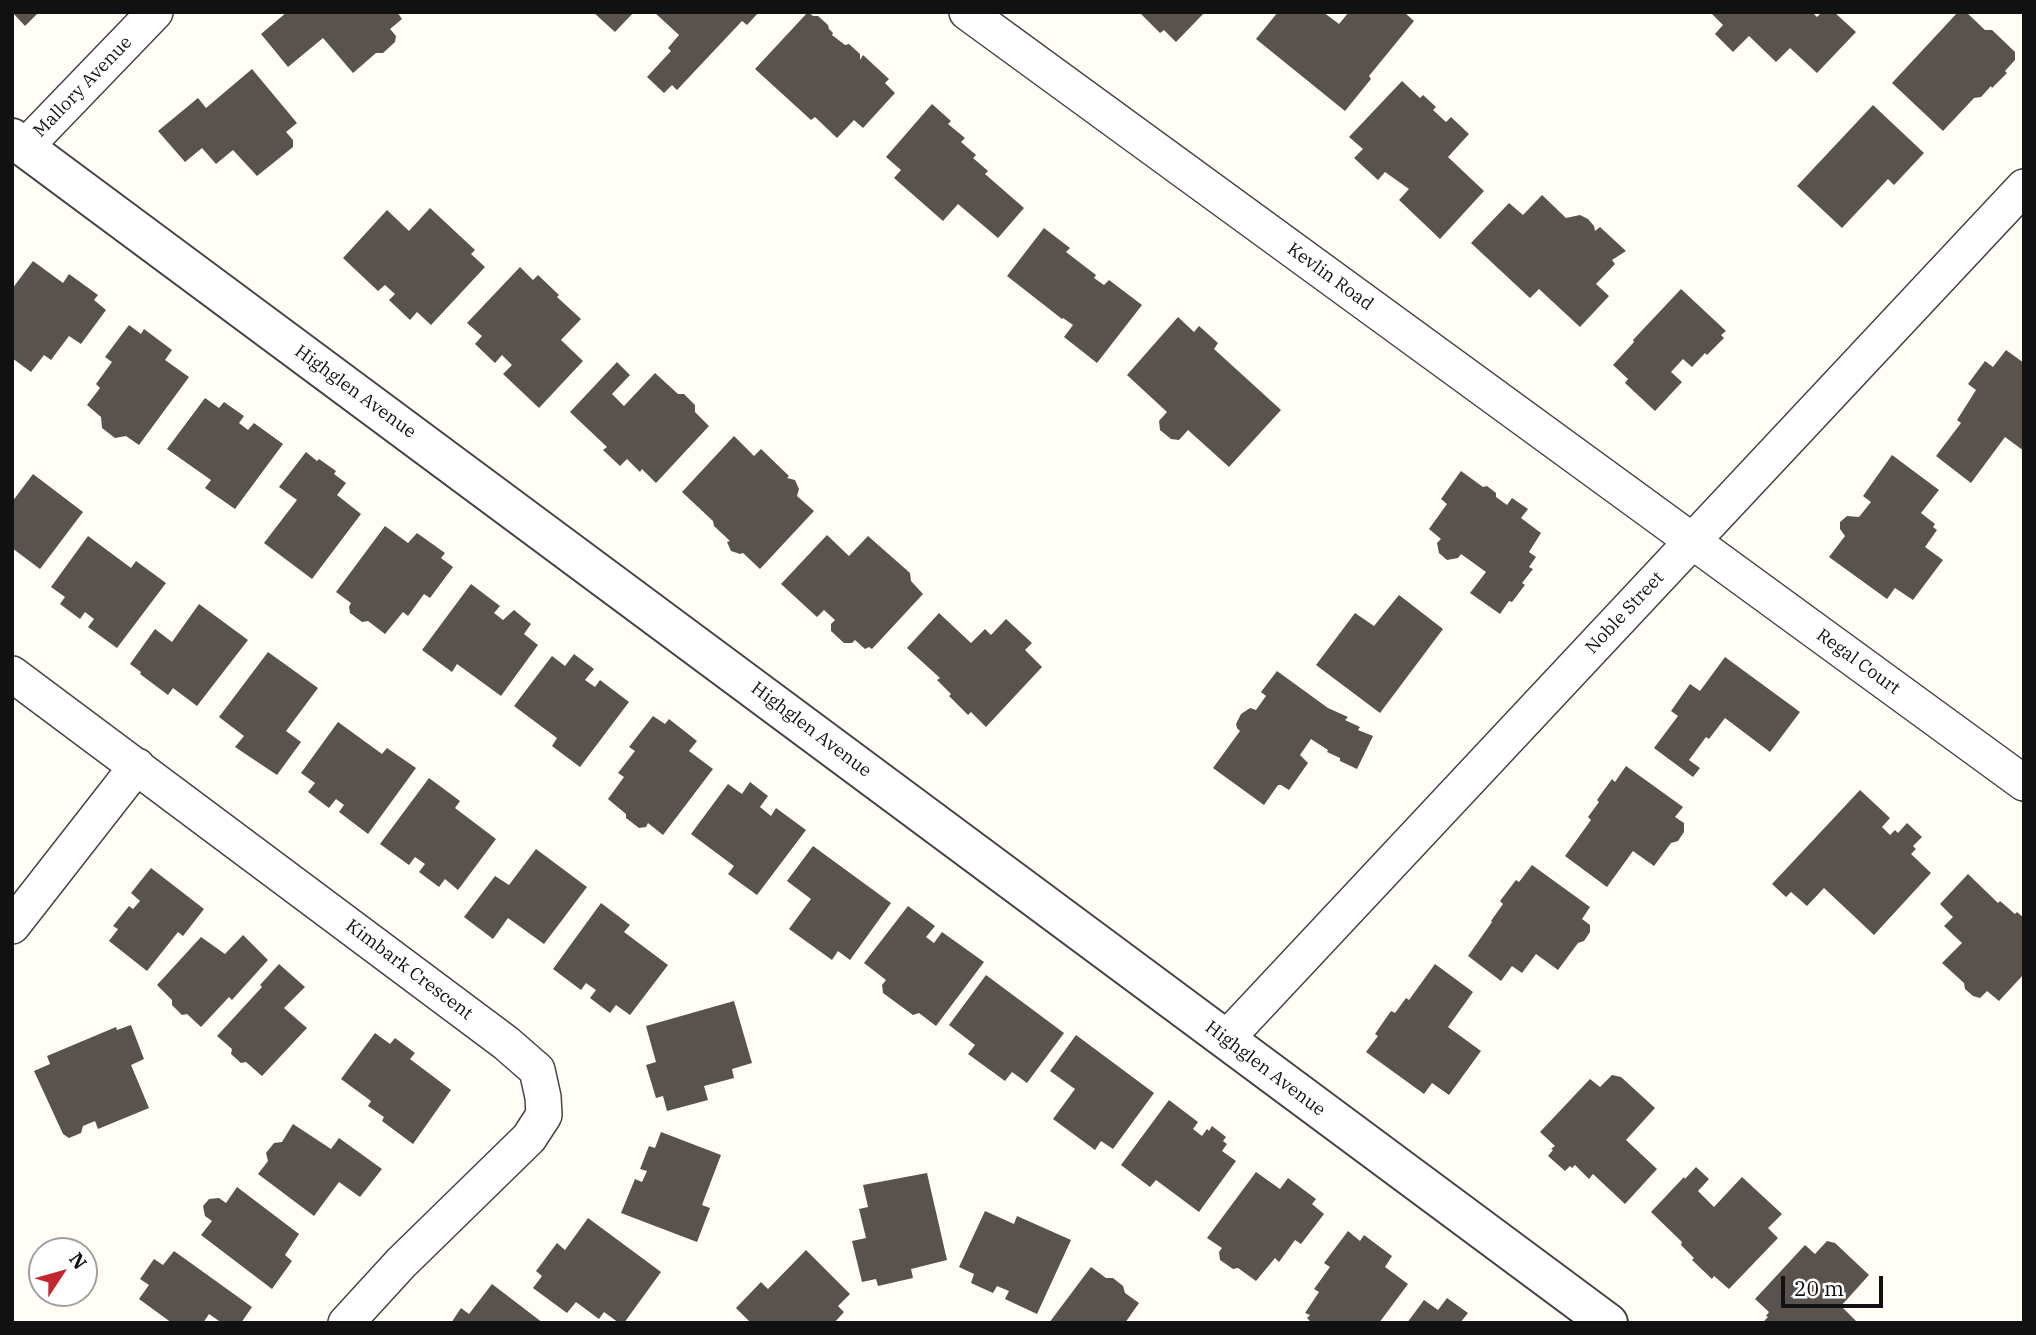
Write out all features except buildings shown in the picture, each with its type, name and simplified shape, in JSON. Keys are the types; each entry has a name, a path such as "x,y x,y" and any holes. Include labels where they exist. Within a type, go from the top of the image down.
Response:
{"street":[{"name":"Mallory Avenue","path":"16,150 156,12"},
{"name":"Kevlin Road","path":"967,12 1692,542"},
{"name":"Highglen Avenue","path":"16,150 1608,1323"},
{"name":"Noble Street","path":"1226,1039 2024,187"},
{"name":"Regal Court","path":"1692,542 2024,783"},
{"name":"Kimbark Crescent","path":"12,674 495,1034 537,1070 544,1115 529,1138 401,1263 346,1323"},
{"path":"12,926 137,766"}]}
